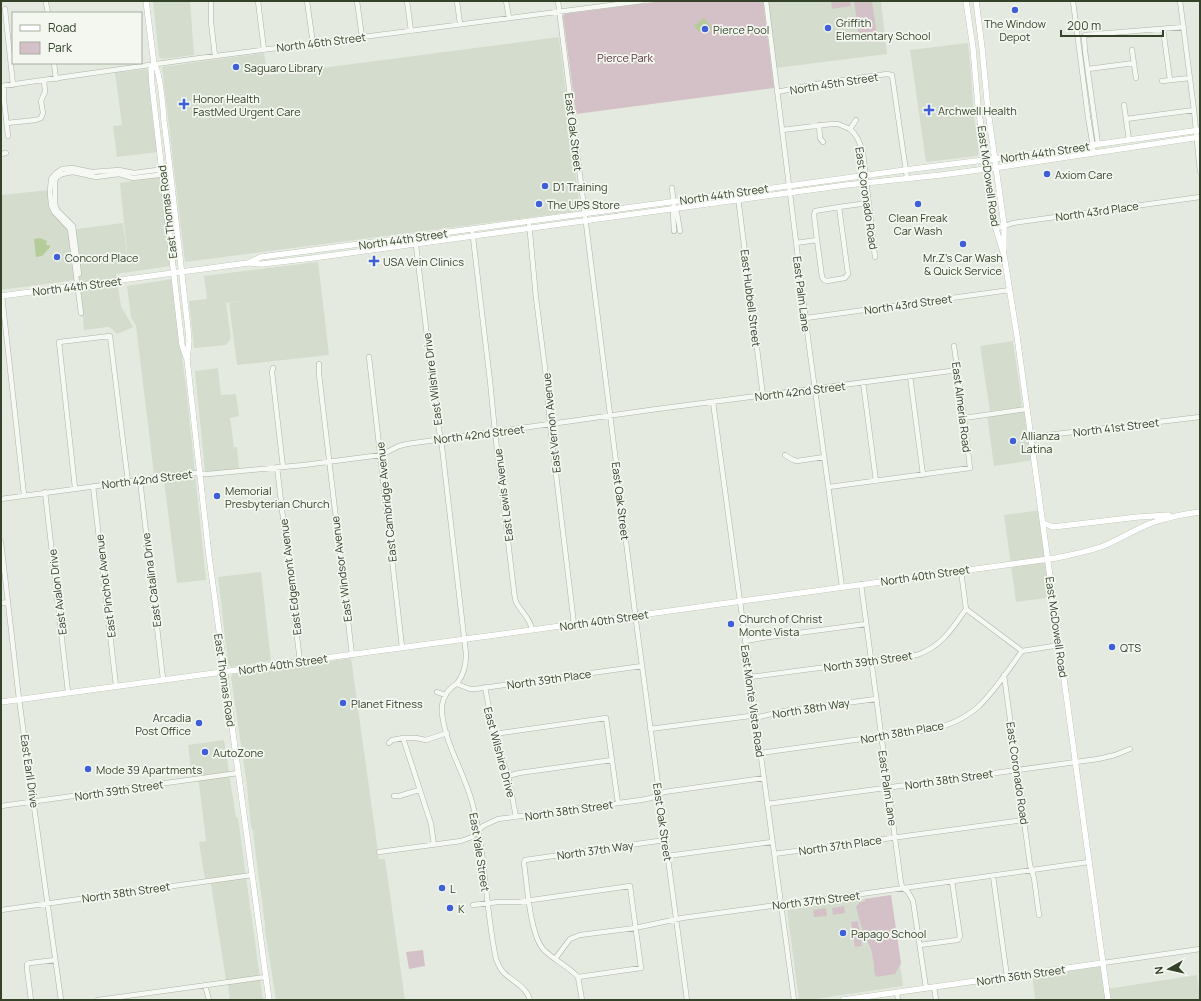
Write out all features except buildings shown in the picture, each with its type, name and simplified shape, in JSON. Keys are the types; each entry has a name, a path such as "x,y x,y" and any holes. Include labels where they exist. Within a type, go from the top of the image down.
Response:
{"main road":[{"name":"East Thomas Road","path":"146,1 154,64 157,68 171,173 189,341 187,359 209,556 269,1000"},
{"name":"East McDowell Road","path":"976,1 983,56 987,106 1004,225 1004,255"},
{"name":"East McDowell Road","path":"968,2 987,169 996,229 1004,255 1010,290 1108,1000"},
{"path":"974,58 983,56"},
{"name":"East Thomas Road","path":"154,64 151,69 158,134 182,345 187,359"},
{"path":"975,68 984,66"},
{"name":"North 44th Street","path":"1,296 248,263 262,264 529,229 738,193 1198,130"},
{"path":"158,134 163,144 166,168 171,173 168,181 170,205 168,217"},
{"name":"North 44th Street","path":"248,263 261,257 529,222 585,213 738,200 866,182 996,168 1198,138"},
{"name":"North 40th Street","path":"1,702 1074,555 1117,540 1149,524 1183,514 1200,512"},
{"path":"1043,523 1053,527 1138,517 1183,514"},
{"name":"North 36th Street","path":"842,1000 1103,964"}],"street":[{"path":"211,1 211,22 216,56"},
{"path":"258,1 264,50"},
{"path":"307,1 313,44"},
{"path":"357,1 362,37"},
{"path":"407,1 411,31"},
{"path":"457,1 460,24"},
{"path":"506,1 509,18"},
{"name":"East Oak Street","path":"558,1 635,616 687,1000"},
{"name":"North 46th Street","path":"3,86 154,64 559,12 610,3 642,1"},
{"name":"East Palm Lane","path":"766,1 796,243 842,586"},
{"path":"1073,1 1095,144"},
{"path":"1180,1 1198,130 1200,172"},
{"path":"46,3 48,12"},
{"path":"5,9 13,85"},
{"path":"1094,153 1095,144 1085,35 1184,26"},
{"path":"1163,29 1170,80"},
{"path":"1132,50 1136,78"},
{"path":"1088,69 1134,63"},
{"path":"54,64 56,78"},
{"name":"North 45th Street","path":"777,92 822,83 887,74 892,75 905,170"},
{"path":"1162,81 1190,78"},
{"path":"7,124 36,120 40,118 42,113 41,102 45,92 44,80"},
{"path":"3,86 8,136"},
{"path":"1124,105 1129,140"},
{"path":"1126,119 1194,110"},
{"path":"782,130 838,124 850,129 856,120"},
{"path":"819,125 820,138 823,142"},
{"name":"East Coronado Road","path":"850,129 861,144 875,257"},
{"path":"905,170 907,178"},
{"path":"81,313 78,286 80,278 73,226 57,210 55,204 55,181 57,177 62,174 73,172 96,177 119,174 132,178 158,175 163,172"},
{"path":"672,188 674,205 677,213 677,231"},
{"name":"East Hubbell Street","path":"738,193 763,396"},
{"name":"North 43rd Place","path":"996,229 1013,223 1200,197"},
{"path":"839,207 848,274 845,278 827,281 822,277 814,215 815,211 839,207 868,203"},
{"name":"East Vernon Avenue","path":"529,222 550,424 574,624"},
{"name":"East Lewis Avenue","path":"472,229 512,583 516,601 528,619 532,630"},
{"name":"East Wilshire Drive","path":"415,237 464,639"},
{"path":"796,243 817,240"},
{"path":"381,242 382,249"},
{"name":"North 43rd Street","path":"806,318 1010,290"},
{"path":"1,296 24,495"},
{"path":"76,488 59,342 110,336 128,482"},
{"name":"East Almeria Road","path":"923,475 970,468 954,346"},
{"name":"East Cambridge Avenue","path":"369,357 402,647"},
{"name":"East Windsor Avenue","path":"319,364 352,655"},
{"path":"273,368 272,372 284,467"},
{"name":"North 42nd Street","path":"1,498 192,473 208,474 329,462 381,455 399,446 440,439 958,370"},
{"path":"829,487 923,475 910,376"},
{"path":"863,382 876,481"},
{"name":"East Monte Vista Road","path":"713,402 794,1000"},
{"path":"964,418 1027,409"},
{"name":"North 41st Street","path":"1031,437 1200,417"},
{"path":"785,455 797,461 824,457"},
{"name":"East Edgemont Avenue","path":"277,467 300,662"},
{"name":"East Catalina Drive","path":"140,480 163,679"},
{"name":"East Pinchot Avenue","path":"93,486 116,686"},
{"name":"East Avalon Drive","path":"45,492 68,692"},
{"name":"East Earll Drive","path":"1,542 19,699 60,1000"},
{"path":"961,571 966,608 1022,651 1060,646"},
{"name":"East Palm Lane","path":"861,584 903,888 908,892 913,901 926,988"},
{"path":"1,603 8,602"},
{"name":"North 39th Street","path":"750,678 907,657 926,652 935,647 950,633 966,608"},
{"path":"745,641 866,624"},
{"path":"437,692 445,695 457,684 463,673 466,666 464,639"},
{"name":"North 38th Place","path":"760,753 937,729 955,721 978,707 1022,651"},
{"name":"North 39th Place","path":"457,684 470,688 485,687 642,666"},
{"name":"East Coronado Road","path":"1004,675 1030,865 1032,870"},
{"name":"East Wilshire Drive","path":"485,687 494,734 508,776 516,817"},
{"name":"East Yale Street","path":"445,695 442,703 442,713 447,733 472,802 478,832 497,963 504,973 524,989 530,1000"},
{"name":"North 38th Way","path":"650,729 750,716 766,716 784,711 876,699"},
{"path":"494,734 606,718 618,803"},
{"path":"389,743 392,740 403,738 426,740 447,733"},
{"path":"403,738 431,824 434,845"},
{"name":"North 38th Street","path":"767,804 1106,758 1130,749"},
{"path":"508,776 519,773 612,760"},
{"name":"North 39th Street","path":"1,806 238,773"},
{"name":"North 38th Street","path":"380,852 461,841 472,837 483,826 493,821 645,800 659,794 764,778"},
{"path":"394,796 419,790"},
{"name":"North 37th Place","path":"774,854 1024,820"},
{"name":"North 37th Way","path":"530,901 524,863 525,860 665,840"},
{"path":"668,856 772,842"},
{"name":"North 37th Street","path":"555,959 570,939 575,936 635,928 676,919 1088,862"},
{"path":"1032,870 1039,915"},
{"name":"North 38th Street","path":"1,910 252,875"},
{"path":"993,876 1007,977"},
{"path":"920,945 959,939 960,936 952,881"},
{"path":"473,905 498,902 530,901 630,886 641,968 578,977"},
{"path":"530,901 533,928 537,941 544,950 578,977 582,1000"},
{"name":"North 36th Street","path":"1103,964 1200,949"},
{"path":"31,1000 27,969 28,964 55,960"},
{"path":"98,1000 266,977"},
{"path":"205,985 209,1000"},
{"path":"934,987 936,1000"},
{"path":"897,992 898,1000"}],"shaded area":[{"path":"153,1 190,1 194,55 163,59 159,57"},
{"name":"Griffith Elementary School","path":"768,1 881,1 887,54 776,68"},
{"path":"704,18 712,28 708,32 705,27 699,32 694,26"},
{"path":"559,37 580,211 185,262 162,67 264,53 268,75"},
{"path":"968,43 973,108 979,152 977,156 926,162 910,50"},
{"path":"148,69 153,121 158,152 117,157 113,126 122,125 115,73"},
{"path":"161,177 171,266 129,272 120,183"},
{"path":"49,190 51,207 69,230 123,223 129,272 116,274 121,306 133,327 117,334 108,327 84,330 83,317 81,316 75,280 1,290 1,195"},
{"path":"40,238 47,241 46,244 48,246 50,245 50,247 42,256 36,257 34,239"},
{"path":"318,262 329,355 237,365 229,303 246,300 226,303 231,338 226,345 194,348 189,301 207,299 204,276"},
{"path":"172,279 187,395 206,580 177,583 163,473 154,474 136,326 131,317 127,286"},
{"path":"1013,341 1022,404 1021,407 990,411 980,346"},
{"path":"218,368 221,395 236,394 239,416 230,418 234,447 237,447 239,469 205,472 195,371"},
{"path":"1027,409 1034,460 994,466 987,415"},
{"path":"1041,510 1053,597 1016,602 1004,515"},
{"path":"261,572 271,661 231,667 228,664 218,577"},
{"path":"351,658 379,859 385,859 405,1000 276,1000 265,931 247,786 231,677 233,674 315,665"},
{"path":"224,740 236,818 238,818 263,1000 230,1000 210,878 205,879 199,842 206,841 204,823 198,776 192,777 188,745"},
{"name":"Papago School","path":"891,895 903,986 809,1000 799,1000 787,910"},
{"path":"1103,964 1107,989 1197,975 1200,1000 1035,1000 1032,973"}],"green space":[{"name":"Pierce Park","path":"663,1 763,1 774,88 576,114 563,16 564,14"},
{"path":"831,1 850,1 851,6 832,9"},
{"path":"854,1 872,1 877,35 859,38"},
{"path":"891,895 901,963 895,974 876,977 871,949 863,933 856,907 860,902 865,901 865,899"},
{"path":"844,906 845,913 833,915 832,908"},
{"path":"826,908 827,916 814,917 813,910"},
{"path":"858,921 862,946 855,947 851,922"},
{"path":"423,950 425,966 409,969 406,952"}],"place":[{"name":"The Window Depot","path":"1015,10"},
{"name":"Griffith Elementary School","path":"828,28"},
{"name":"Pierce Pool","path":"705,29"},
{"name":"Saguaro Library","path":"236,67"},
{"name":"Honor Health FastMed Urgent Care","path":"184,104"},
{"name":"Archwell Health","path":"929,110"},
{"name":"Axiom Care","path":"1047,174"},
{"name":"D1 Training","path":"545,186"},
{"name":"The UPS Store","path":"539,204"},
{"name":"Clean Freak Car Wash","path":"918,204"},
{"name":"Mr.Z's Car Wash & Quick Service","path":"963,244"},
{"name":"Concord Place","path":"57,257"},
{"name":"USA Vein Clinics","path":"374,261"},
{"name":"Allianza Latina","path":"1013,441"},
{"name":"Memorial Presbyterian Church","path":"217,496"},
{"name":"Church of Christ Monte Vista","path":"731,624"},
{"name":"QTS","path":"1112,647"},
{"name":"Planet Fitness","path":"343,703"},
{"name":"Arcadia Post Office","path":"199,723"},
{"name":"AutoZone","path":"205,752"},
{"name":"Mode 39 Apartments","path":"88,769"},
{"name":"L","path":"442,888"},
{"name":"K","path":"450,908"},
{"name":"Papago School","path":"843,933"}]}
